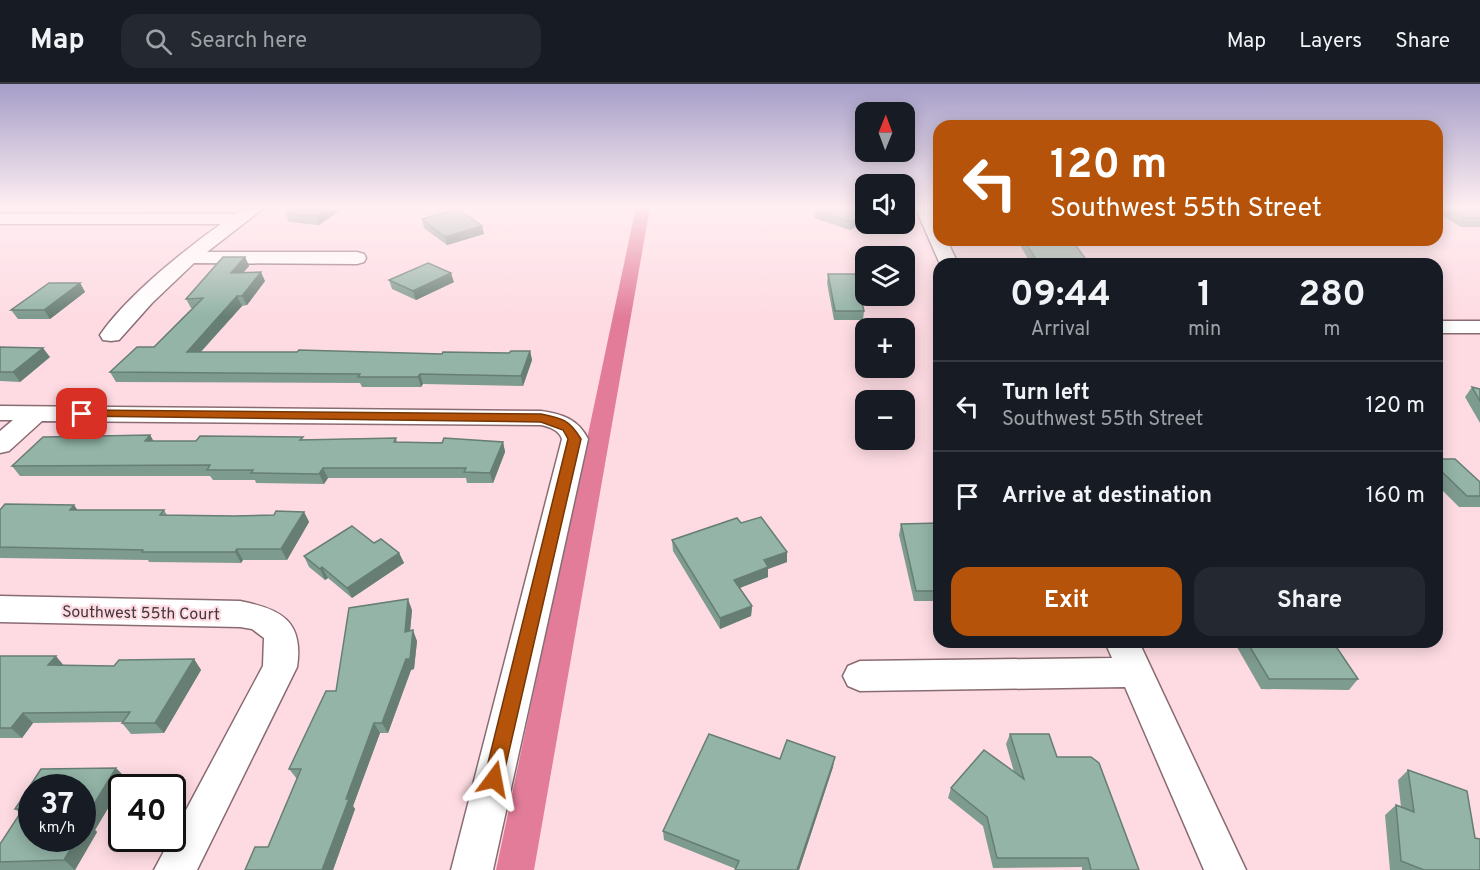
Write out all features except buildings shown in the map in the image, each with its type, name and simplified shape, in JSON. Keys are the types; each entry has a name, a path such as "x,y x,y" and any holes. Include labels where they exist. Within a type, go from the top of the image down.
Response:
{"street":[{"path":"111,335 149,292 206,244"},
{"path":"188,257 357,258"},
{"path":"1443,327 1480,327"},
{"path":"0,413 541,418 561,423 572,432 574,439 472,870"},
{"path":"0,445 36,414"},
{"name":"Southwest 55th Court","path":"0,609 240,614 267,620 277,629 282,641 280,668 175,870"},
{"path":"860,676 1129,657 1225,870"}],"waterway":[{"path":"515,870 636,244"}],"route":[{"path":"82,414 541,418 556,421 568,428 574,439 494,779"}]}
